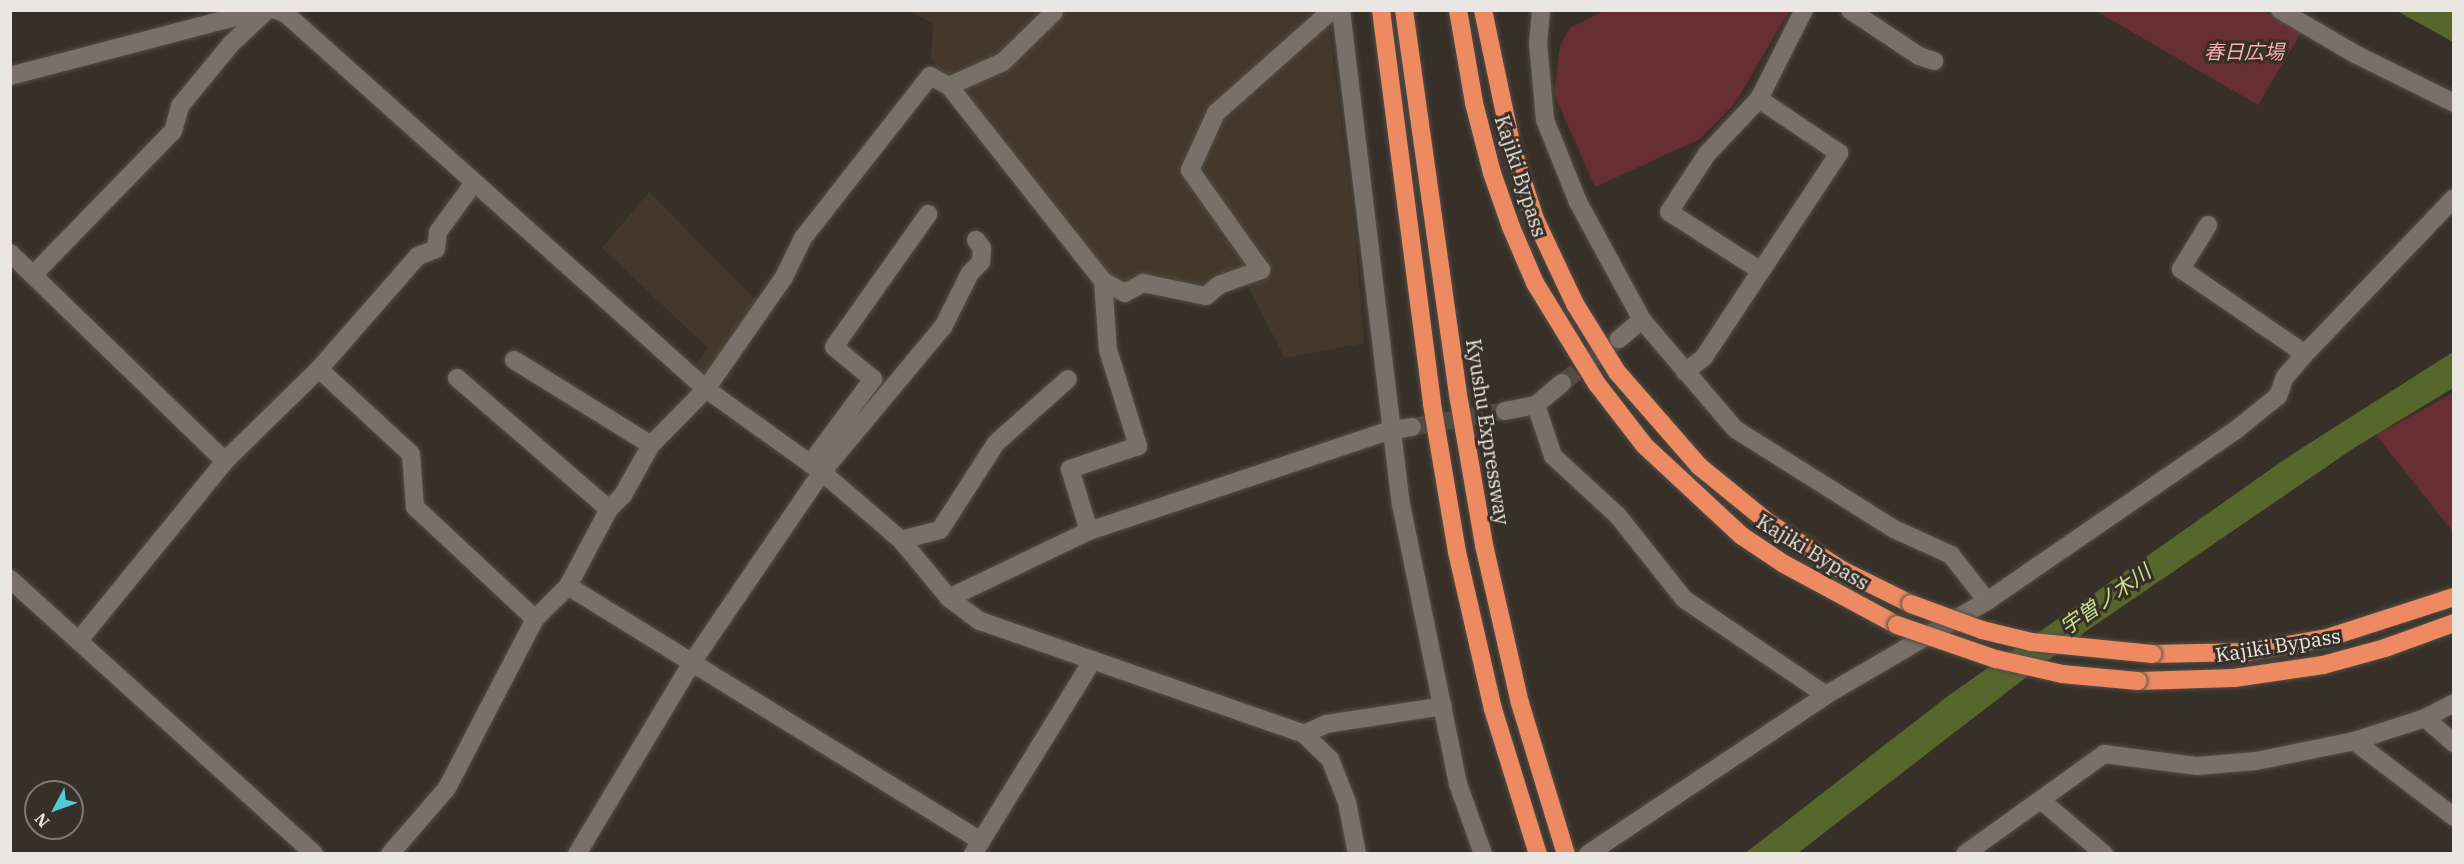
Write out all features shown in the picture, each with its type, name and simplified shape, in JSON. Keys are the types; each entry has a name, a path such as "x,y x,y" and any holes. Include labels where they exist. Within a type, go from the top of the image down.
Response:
{"highway":[{"path":"1381,10 1431,404 1457,552 1493,709 1538,854"},
{"name":"Kyushu Expressway","path":"1404,10 1459,400 1484,545 1520,703 1566,853"},
{"name":"Kajiki Bypass","path":"1458,10 1474,104 1508,216 1535,283 1597,384 1645,447 1742,536 1811,580 1897,625 1996,660 2062,674 2138,681 2234,678 2323,665 2385,648 2454,623"},
{"name":"Kajiki Bypass","path":"1483,10 1512,148 1535,219 1575,304 1617,372 1699,466 1769,523 1842,570 1911,604 1982,630 2032,642 2152,654 2247,652 2326,638 2454,597"}],"street":[{"path":"10,76 261,10"},
{"path":"34,274 173,131 180,106 231,44 267,10"},
{"path":"390,854 447,788 535,619 568,586 609,509 623,495 651,445 706,389 784,277 803,238 930,76 949,87 1103,280 1125,293 1143,283 1206,296 1219,285 1262,270 1190,170 1216,113 1332,10"},
{"path":"1341,10 1401,504 1458,784 1483,854"},
{"path":"1541,10 1538,44 1545,120 1578,202 1641,320 1735,429 1894,529 1951,555 1987,601"},
{"path":"1761,271 1669,212 1707,154 1759,99 1804,10"},
{"path":"1850,10 1919,56 1934,61"},
{"path":"2280,10 2355,54 2454,104"},
{"path":"283,11 473,184 706,389 816,468 901,540 949,598 980,621 1304,734 1330,759 1347,802 1357,854"},
{"path":"949,87 1003,62 1054,12"},
{"path":"1684,372 1704,357 1839,153 1759,99"},
{"path":"80,639 225,461 319,369 418,256 436,249 438,232 473,184"},
{"path":"1588,854 1826,694 1987,601 2237,429 2278,396 2285,377 2305,354 2454,198"},
{"path":"577,854 693,661 873,379 834,347 928,214"},
{"path":"2208,225 2181,269 2305,354"},
{"path":"816,468 943,327 970,273 981,262 982,248 976,240"},
{"path":"10,253 225,461"},
{"path":"1089,531 1070,469 1138,446 1108,350 1103,280"},
{"path":"1619,339 1641,320"},
{"path":"514,360 651,445"},
{"path":"319,369 411,454 415,507 535,619"},
{"path":"457,378 609,509"},
{"path":"901,540 940,530 996,443 1068,379"},
{"path":"1504,411 1536,405 1562,383"},
{"path":"1536,405 1553,456 1618,516 1684,599 1826,694"},
{"path":"949,598 1089,531 1391,429 1412,427"},
{"path":"10,579 80,639 314,854"},
{"path":"568,586 693,661 977,847 1093,660"},
{"path":"1965,854 2042,801 2104,754 2197,766 2256,761 2354,741 2425,718 2454,703"},
{"path":"1304,734 1326,723 1443,706"},
{"path":"2425,718 2454,743"},
{"path":"2354,741 2454,818"},
{"path":"2042,801 2104,854"}],"shaded area":[{"path":"911,11 1327,11 1355,231 1364,343 1285,358 1243,277 1192,301 1112,289 931,59 933,24"},
{"path":"649,192 762,306 708,387 691,371 708,348 602,248"}],"green space":[{"path":"1605,10 1789,11 1735,103 1700,139 1595,187 1554,94 1560,46 1570,28"},
{"name":"春日広場","path":"2096,11 2264,11 2301,33 2258,105"},
{"path":"2453,393 2453,532 2376,435"}],"water":[{"path":"2397,11 2453,11 2453,42"},
{"name":"宇曽ノ木川","path":"2453,352 2453,388 2354,448 2085,632 1798,853 1744,854 1948,696 2291,455"}],"tunnel":[{"path":"1562,383 1619,339"},
{"path":"1412,427 1505,411"}]}
